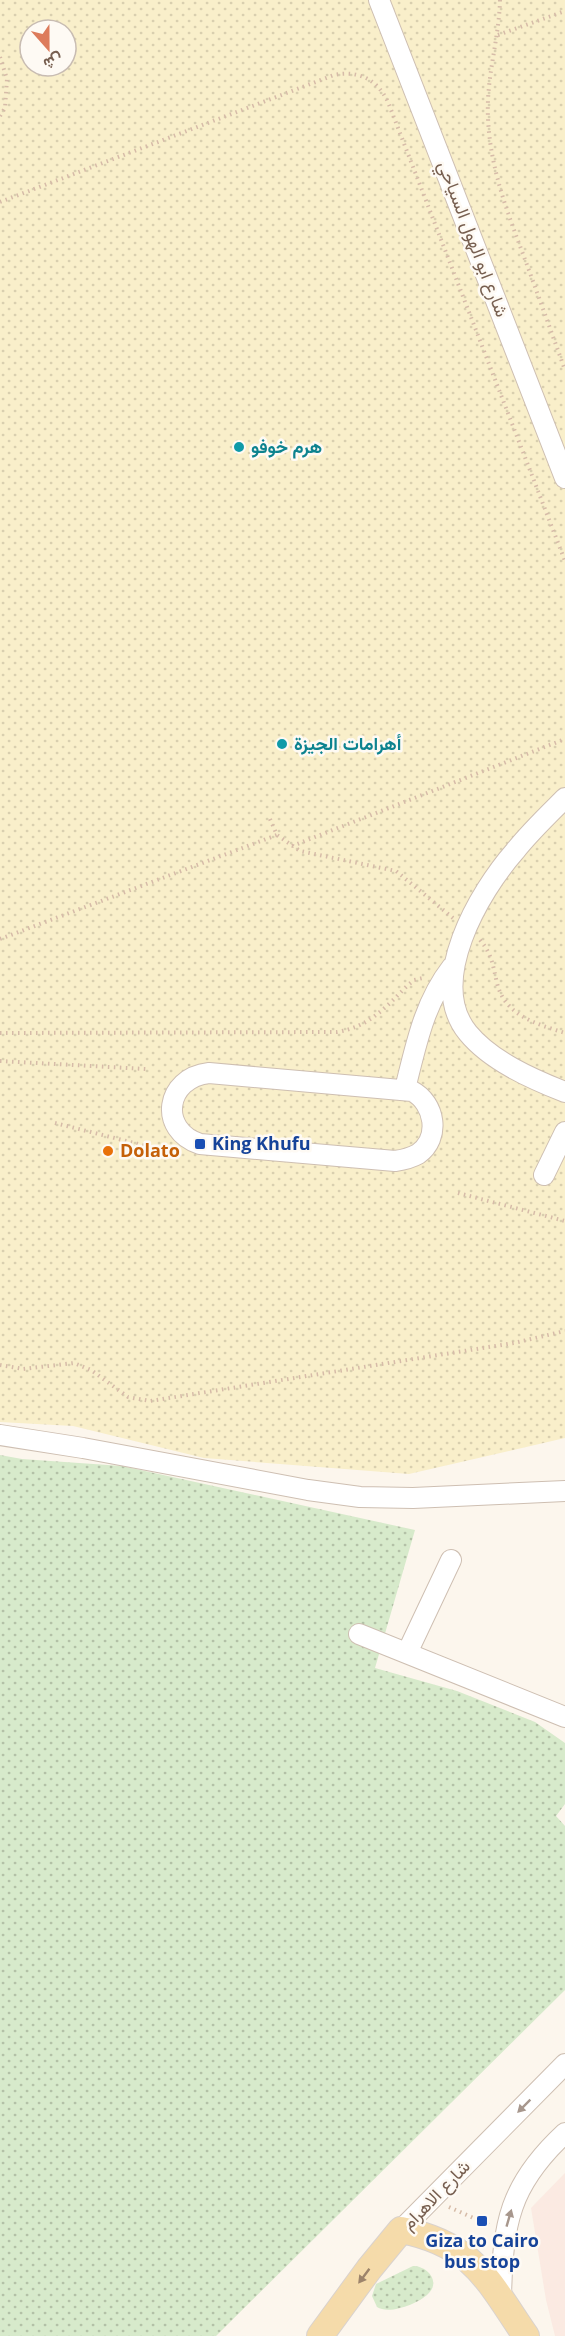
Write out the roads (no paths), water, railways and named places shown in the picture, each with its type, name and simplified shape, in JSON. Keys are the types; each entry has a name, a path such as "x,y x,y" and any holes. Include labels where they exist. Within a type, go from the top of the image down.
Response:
{"main road":[{"path":"401,2230 419,2234 451,2247 479,2268 501,2296 526,2336"},
{"name":"شارع الاهرام","path":"320,2336 401,2230"}],"street":[{"name":"شارع ابو الهول السياحي","path":"380,0 565,478"},
{"path":"565,798 514,851 477,906 466,929 455,964 452,986 456,1011 467,1032 485,1049 507,1063 565,1092"},
{"path":"405,1089 421,1022 441,981 455,964"},
{"path":"208,1073 405,1089 419,1094 425,1100 432,1116 433,1126 426,1146 418,1154 395,1161 200,1144 189,1141 180,1133 174,1124 172,1112 174,1096 180,1086 198,1074 208,1073"},
{"path":"544,1175 565,1132"},
{"path":"0,1435 29,1438 308,1490 360,1497 413,1498 565,1491"},
{"path":"406,1653 451,1560"},
{"path":"359,1634 565,1717"},
{"name":"شارع الاهرام","path":"401,2230 565,2064"},
{"path":"501,2296 504,2235 509,2215 525,2178 565,2133"}],"place":[{"name":"هرم خوفو","path":"239,447"},
{"name":"أهرامات الجيزة","path":"282,744"},
{"name":"King Khufu","path":"200,1144"},
{"name":"Dolato","path":"108,1151"},
{"name":"Giza to Cairo bus stop","path":"482,2221"}]}
